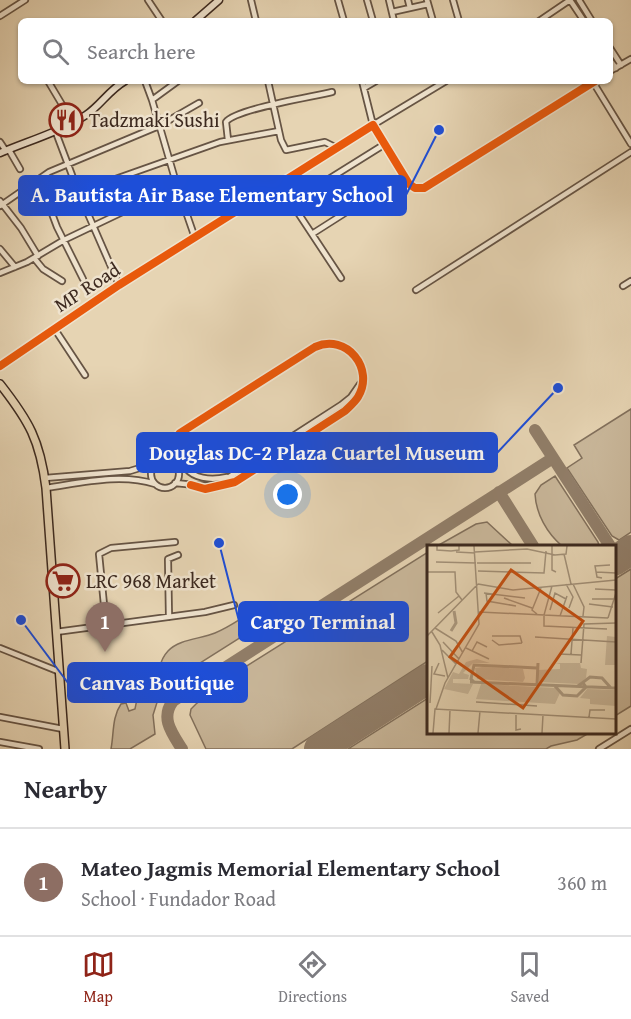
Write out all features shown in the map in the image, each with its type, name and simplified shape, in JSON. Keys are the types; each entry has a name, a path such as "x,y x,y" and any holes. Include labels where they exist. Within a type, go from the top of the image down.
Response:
{"main road":[{"path":"0,384 21,410 33,431 45,478 65,749"}],"street":[{"path":"0,16 25,0"},
{"path":"148,0 160,18"},
{"path":"205,0 211,8"},
{"path":"199,18 219,0"},
{"path":"251,0 255,18"},
{"path":"338,0 343,18"},
{"path":"367,0 372,18"},
{"path":"389,0 393,18"},
{"path":"408,0 410,8"},
{"path":"453,0 458,18"},
{"path":"543,18 570,0 582,18"},
{"path":"579,0 590,18"},
{"path":"392,12 427,2 432,18"},
{"path":"613,55 618,66"},
{"path":"613,69 631,59"},
{"path":"613,62 618,66"},
{"path":"50,84 73,123"},
{"path":"5,151 73,123 95,109 102,99 120,84"},
{"path":"146,84 195,238"},
{"path":"152,100 174,84"},
{"path":"269,84 279,131 286,150 325,142 337,148"},
{"path":"363,84 373,125 402,176 408,184 415,188 424,188 589,84"},
{"path":"364,88 371,84"},
{"name":"MP Road","path":"0,366 119,285 279,183 441,84"},
{"path":"596,84 631,144"},
{"path":"228,140 226,122 228,118 242,112 332,92"},
{"path":"62,281 44,269 21,228 1,203 68,164 159,126 199,103"},
{"path":"55,130 119,285"},
{"path":"78,190 228,140 279,131"},
{"path":"0,142 20,169"},
{"path":"292,202 385,144"},
{"path":"416,290 631,152"},
{"path":"312,234 402,176"},
{"path":"39,179 57,227 83,279"},
{"path":"279,183 341,278"},
{"path":"0,273 36,257 93,225 177,186"},
{"path":"0,249 15,267"},
{"path":"623,286 631,281"},
{"path":"54,328 86,375"},
{"path":"155,484 151,474 158,462 176,438 191,425 321,345 335,344 352,352 360,367 362,382 358,398 345,411 228,484 216,488 200,489 191,485"},
{"path":"46,488 121,479 142,480 165,488 175,483 217,484 341,405 356,392 362,382"},
{"path":"191,425 182,440 180,450 183,463 188,470 203,479 229,477"},
{"path":"45,478 138,470 168,460 175,464 178,472 175,483"},
{"path":"106,626 99,554 111,548 175,542"},
{"path":"169,617 168,559 178,555"},
{"path":"56,632 205,612 234,605"},
{"path":"0,648 60,672"},
{"path":"0,717 63,729"},
{"path":"599,749 631,729"},
{"path":"0,742 39,749"}],"shaded area":[{"path":"631,409 631,532 619,540 612,536 567,468 582,458 574,445"},
{"path":"555,476 599,545 561,545 547,529 540,516 535,494 541,485"},
{"path":"487,522 512,545 439,545 476,524"},
{"path":"427,553 427,662 292,749 206,749 190,715 191,709 229,677"},
{"path":"631,569 631,706 616,715 616,578"},
{"path":"252,612 260,625 173,680 160,693 153,715 155,734 130,749 111,749 118,709 121,704 126,703 129,711 135,709 140,684 154,678 168,651 184,642 220,631"},
{"path":"427,699 427,734 587,734 577,740 546,749 348,749"}],"taxiway":[{"path":"535,430 609,545"},
{"path":"182,749 167,719 169,707 173,701 553,458"},
{"path":"499,492 532,545"}],"runway":[{"path":"616,560 631,550"},
{"path":"319,749 427,680"}],"cycle path":[{"path":"0,366 119,285 373,125 409,184 415,188 424,188 590,84"},
{"path":"159,461 180,433 315,347 327,344 338,345 355,356 363,375 362,386 357,399 345,411 235,482 205,489 191,485"}],"place":[{"name":"Tadzmaki Sushi","path":"66,120"},
{"name":"A. Bautista Air Base Elementary School","path":"439,130"},
{"name":"Douglas DC-2 Plaza Cuartel Museum","path":"558,388"},
{"name":"Cargo Terminal","path":"219,543"},
{"name":"LRC 968 Market","path":"63,581"},
{"name":"Canvas Boutique","path":"21,620"},
{"name":"Mateo Jagmis Memorial Elementary School","path":"105,652"}]}
